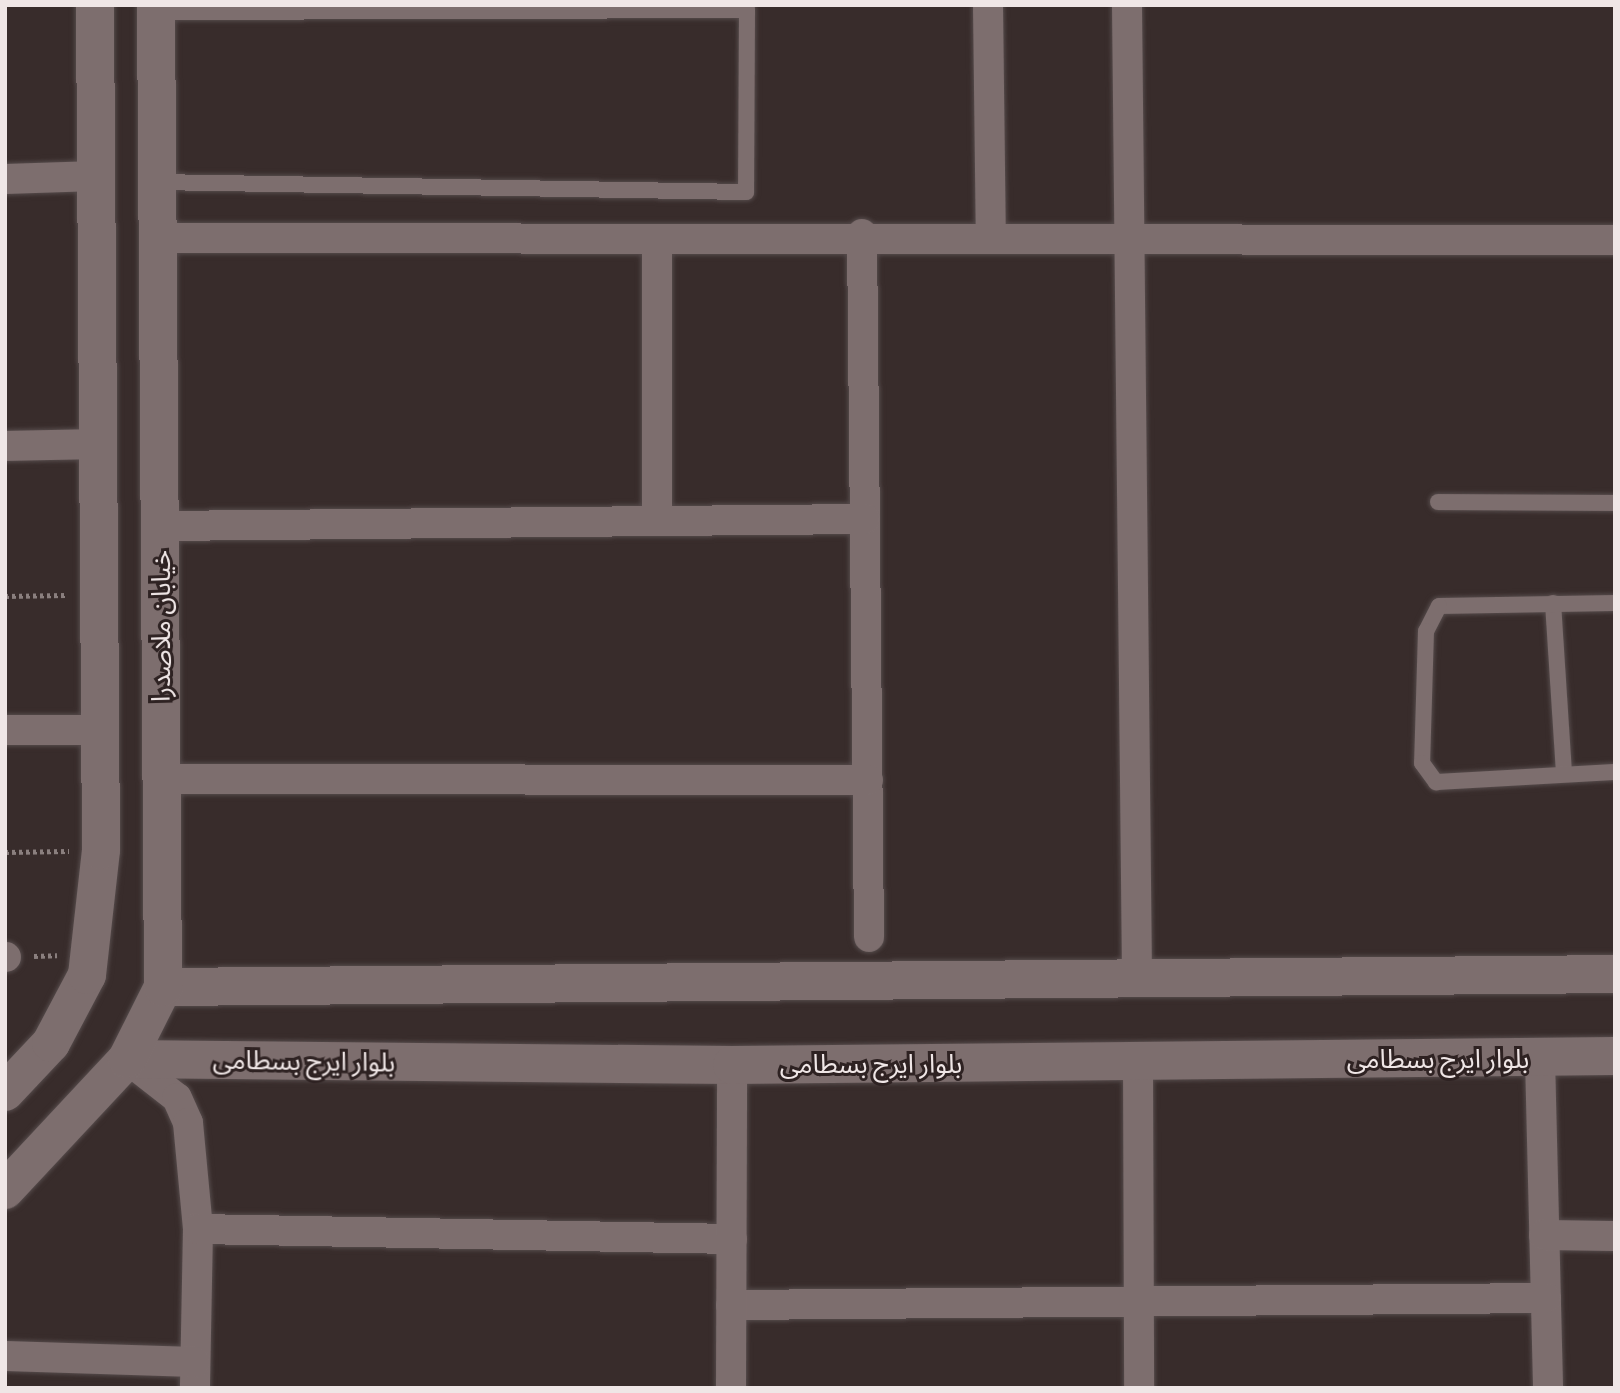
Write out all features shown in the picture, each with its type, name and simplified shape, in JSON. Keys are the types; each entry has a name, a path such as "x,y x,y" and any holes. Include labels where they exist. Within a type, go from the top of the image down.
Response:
{"street":[{"path":"5,1092 51,1043 87,975 101,850 95,5"},
{"path":"988,5 991,237"},
{"path":"1127,5 1137,979"},
{"name":"خیابان ملاصدرا","path":"5,1190 127,1059 163,987 156,8"},
{"path":"5,179 96,176"},
{"path":"862,234 869,937"},
{"path":"158,238 657,243 862,234 1130,239 1615,240"},
{"path":"657,243 657,521"},
{"path":"5,446 97,444"},
{"path":"160,526 865,519"},
{"path":"5,730 100,730"},
{"path":"162,779 867,780"},
{"path":"163,987 1615,974"},
{"name":"بلوار ایرج بسطامی","path":"127,1059 732,1065 1615,1056"},
{"path":"1540,1058 1548,1388"},
{"path":"5,1356 195,1375 198,1229 188,1123 177,1098 127,1059"},
{"path":"1138,1062 1139,1388"},
{"path":"731,1388 732,1065"},
{"path":"198,1229 732,1239"},
{"path":"1544,1235 1615,1236"},
{"path":"732,1305 1139,1298 1546,1298"}],"lane":[{"path":"156,8 747,10 746,192 158,182"},
{"path":"1438,502 1615,503"},
{"path":"1553,603 1564,775"},
{"path":"1615,603 1439,606 1429,616 1422,763 1436,782 1615,772"}],"path":[{"path":"5,597 100,594"},
{"path":"5,852 101,850"},
{"path":"6,957 89,954"}]}
